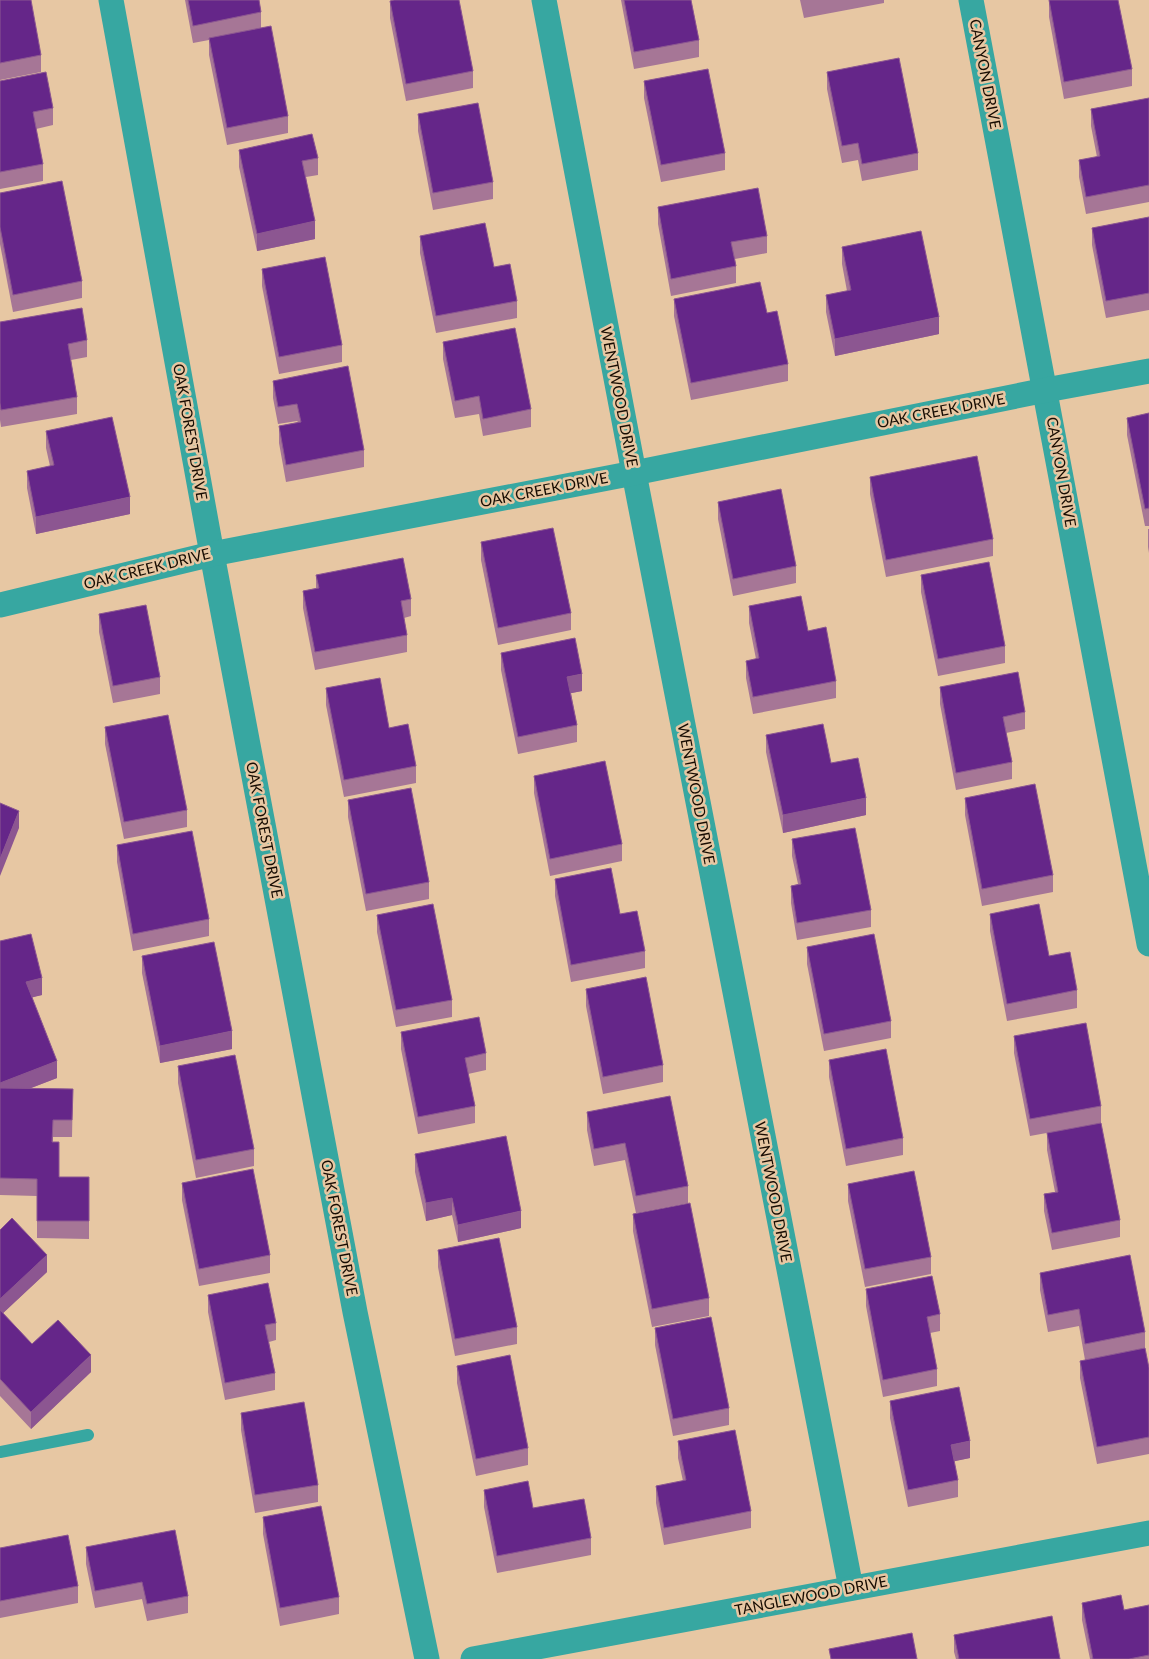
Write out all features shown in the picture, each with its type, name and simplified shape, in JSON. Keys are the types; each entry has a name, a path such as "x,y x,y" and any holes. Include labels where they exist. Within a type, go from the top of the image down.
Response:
{"street":[{"name":"OAK FOREST DRIVE","path":"111,0 212,554 355,1312 427,1659"},
{"name":"WENTWOOD DRIVE","path":"544,0 850,1588"},
{"name":"CANYON DRIVE","path":"971,0 1149,944"},
{"name":"OAK CREEK DRIVE","path":"0,605 212,554 1149,371"},
{"name":"TANGLEWOOD DRIVE","path":"473,1659 1149,1533"}],"lane":[{"path":"0,1452 88,1435"}],"building":[{"path":"0,0 31,0 41,55 0,63"},
{"path":"188,0 259,0 261,12 193,26"},
{"path":"459,0 473,71 406,84 390,1"},
{"path":"624,0 691,0 699,40 634,52"},
{"path":"1049,0 1118,0 1132,69 1064,82"},
{"path":"271,26 288,116 227,128 209,38"},
{"path":"899,58 918,153 862,164 858,143 842,146 827,72"},
{"path":"708,69 725,153 661,165 644,81"},
{"path":"46,72 53,108 33,112 43,164 0,172 0,81"},
{"path":"1149,98 1149,185 1086,197 1079,160 1100,156 1091,109"},
{"path":"478,103 493,182 433,193 418,114"},
{"path":"312,134 318,158 302,161 315,221 257,234 239,150"},
{"path":"62,181 82,281 13,295 0,227 0,193"},
{"path":"758,188 767,236 731,242 736,266 671,279 658,207"},
{"path":"1149,217 1149,293 1106,301 1092,228"},
{"path":"485,223 494,267 510,264 517,301 436,316 420,236"},
{"path":"921,231 939,317 835,339 826,295 851,290 842,247"},
{"path":"325,257 342,345 279,357 262,269"},
{"path":"760,282 767,313 777,311 788,364 691,383 674,299"},
{"path":"82,308 87,340 68,344 77,397 1,410 0,322"},
{"path":"515,328 531,409 483,419 479,396 455,401 443,342"},
{"path":"348,366 364,450 286,465 279,426 301,422 297,404 278,407 273,381"},
{"path":"1149,413 1149,508 1145,509 1127,418"},
{"path":"112,417 130,497 36,517 27,471 54,465 46,431"},
{"path":"977,456 993,539 886,560 870,477"},
{"path":"781,489 796,566 733,579 718,502"},
{"path":"553,528 571,613 498,628 481,542"},
{"path":"403,558 411,599 401,601 407,635 315,652 303,591 319,588 316,575"},
{"path":"989,562 1005,646 938,659 921,575"},
{"path":"801,596 808,631 826,627 836,681 753,697 746,661 759,658 749,606"},
{"path":"146,605 160,677 113,686 99,614"},
{"path":"575,638 582,674 567,677 577,725 518,737 501,653"},
{"path":"1018,672 1025,712 1003,717 1012,762 956,773 940,687"},
{"path":"380,678 389,728 408,724 416,766 344,780 326,688"},
{"path":"168,715 187,810 124,822 105,727"},
{"path":"823,724 831,763 858,758 866,798 783,815 766,735"},
{"path":"605,761 622,844 550,859 534,776"},
{"path":"1035,784 1053,875 982,889 965,798"},
{"path":"411,788 429,882 366,894 348,800"},
{"path":"0,803 19,811 0,859"},
{"path":"855,828 871,910 797,923 791,886 801,884 792,839"},
{"path":"192,831 209,919 133,934 117,845"},
{"path":"611,868 620,914 637,911 645,951 571,965 555,879"},
{"path":"433,904 452,1000 396,1010 377,915"},
{"path":"1039,904 1049,956 1070,952 1077,990 1007,1004 990,914"},
{"path":"31,934 42,978 26,982 57,1061 0,1083 0,941"},
{"path":"874,934 891,1021 824,1034 807,947"},
{"path":"214,942 232,1031 160,1046 142,956"},
{"path":"646,977 663,1065 603,1077 586,989"},
{"path":"479,1017 486,1053 465,1058 475,1106 418,1117 401,1032"},
{"path":"1086,1023 1101,1106 1030,1119 1014,1036"},
{"path":"886,1049 903,1138 846,1149 829,1060"},
{"path":"235,1055 254,1149 196,1160 178,1066"},
{"path":"0,1088 73,1089 72,1120 53,1120 52,1142 59,1142 59,1177 89,1177 89,1221 37,1221 37,1179 0,1178"},
{"path":"670,1096 688,1186 636,1196 625,1143 594,1149 587,1112"},
{"path":"1101,1123 1120,1220 1052,1233 1044,1194 1058,1192 1047,1133"},
{"path":"506,1136 521,1211 458,1225 452,1198 426,1203 415,1154"},
{"path":"253,1169 270,1255 199,1269 182,1183"},
{"path":"914,1171 931,1257 865,1269 848,1184"},
{"path":"690,1203 709,1298 652,1309 633,1214"},
{"path":"12,1218 47,1255 0,1299 0,1230"},
{"path":"499,1238 517,1327 455,1339 438,1250"},
{"path":"1130,1255 1145,1332 1085,1344 1079,1309 1048,1315 1040,1273"},
{"path":"932,1276 940,1314 927,1317 937,1369 883,1380 866,1289"},
{"path":"268,1283 276,1323 265,1325 275,1373 225,1383 208,1295"},
{"path":"0,1310 32,1344 58,1320 91,1355 31,1412 0,1379"},
{"path":"711,1317 729,1408 673,1419 655,1328"},
{"path":"1145,1348 1149,1368 1149,1437 1097,1447 1080,1361"},
{"path":"510,1355 528,1448 476,1459 457,1366"},
{"path":"959,1387 970,1441 951,1445 958,1480 908,1490 890,1401"},
{"path":"304,1402 318,1485 255,1495 241,1413"},
{"path":"735,1430 751,1511 664,1528 656,1486 686,1480 678,1441"},
{"path":"528,1481 533,1508 584,1499 591,1538 497,1556 484,1490"},
{"path":"321,1506 339,1597 280,1608 263,1517"},
{"path":"175,1530 188,1596 147,1604 142,1582 95,1591 86,1547"},
{"path":"68,1535 78,1586 0,1601 0,1548"},
{"path":"1121,1595 1124,1610 1149,1605 1149,1655 1129,1659 1093,1659 1082,1603"},
{"path":"1052,1616 1060,1659 959,1659 954,1635"},
{"path":"912,1633 917,1659 831,1659 829,1649"}]}
